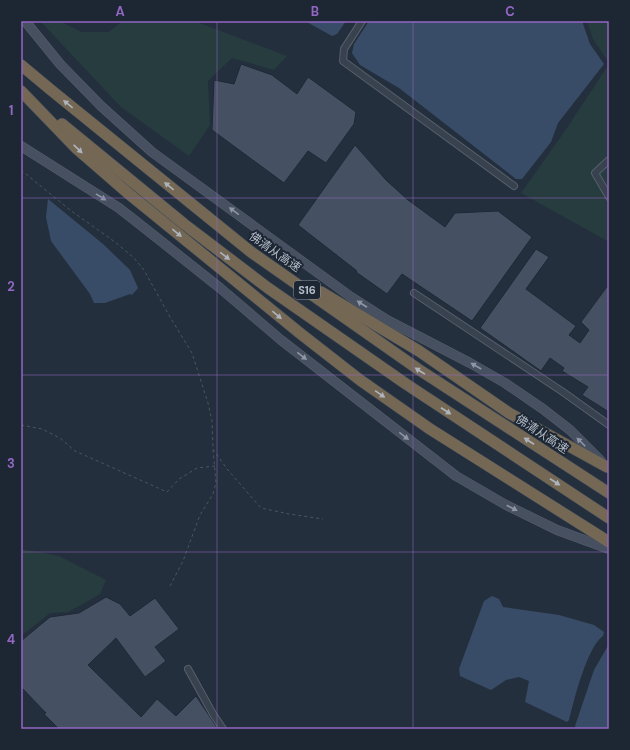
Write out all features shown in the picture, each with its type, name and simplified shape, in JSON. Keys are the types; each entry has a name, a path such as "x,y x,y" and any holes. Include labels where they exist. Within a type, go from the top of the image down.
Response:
{"highway":[{"name":"佛清从高速","path":"21,65 246,248 418,370 609,493"},
{"path":"21,90 76,148 129,194 348,371 430,429 609,542"},
{"name":"S16","path":"21,90 184,224 252,276 406,384 609,518"},
{"path":"246,248 276,263 419,351 509,413 608,468"}],"main road":[{"path":"25,21 60,64 101,106 152,152 351,297 387,320 505,383 543,409 570,430 608,468"},
{"path":"21,146 119,208 220,288 281,340 456,476 506,505 557,530 609,549"}],"street":[{"path":"362,21 344,49 343,60 514,186"},
{"path":"609,160 595,173 609,197"},
{"path":"414,293 609,424"},
{"path":"188,670 213,714 224,729"}],"path":[{"path":"21,170 70,210 115,242 134,258 144,270 192,353 208,403 212,421 216,483 213,494 200,515 182,561 170,586"},
{"path":"21,425 42,429 60,438 75,451 167,492 179,479 197,468 215,466"},
{"path":"213,449 226,469 262,508 323,519"}],"green space":[{"path":"40,21 59,21 82,32 109,32 122,21 194,21 287,56 274,70 232,58 208,81 210,125 189,156 121,107"},
{"path":"587,21 609,21 609,63 593,39"},
{"path":"609,64 609,242 521,193 567,128"},
{"path":"21,549 59,556 106,580 100,594 68,612 50,613 21,636"}],"water":[{"path":"305,21 346,21 337,34 332,36"},
{"path":"369,21 582,21 590,44 604,64 558,123 551,142 522,179 516,179 399,88 360,65 352,53 354,44"},
{"path":"48,199 103,244 130,270 138,288 132,295 130,294 105,303 94,303 90,294 51,241 46,217"},
{"path":"492,596 499,599 503,607 559,615 594,625 604,632 587,662 569,720 567,722 525,702 529,681 519,677 506,680 491,690 460,676 459,669 484,601"},
{"path":"609,644 609,729 576,729 575,726 594,670"}],"building":[{"path":"241,64 272,75 297,94 308,77 356,112 354,124 326,163 308,151 284,183 212,130 214,80 234,84"},
{"path":"355,145 386,180 408,200 445,227 455,213 498,211 532,237 472,321 402,274 387,294 356,272 357,271 298,225"},
{"path":"536,249 549,257 526,289 576,326 569,335 580,343 589,330 581,322 609,284 609,412 582,395 588,387 562,371 564,368 550,358 541,371 480,328"},
{"path":"106,597 120,604 130,616 155,598 179,629 155,647 166,661 145,677 116,638 88,665 141,717 157,699 176,716 196,696 218,729 59,729 21,687 21,641 50,617 79,613"}]}
